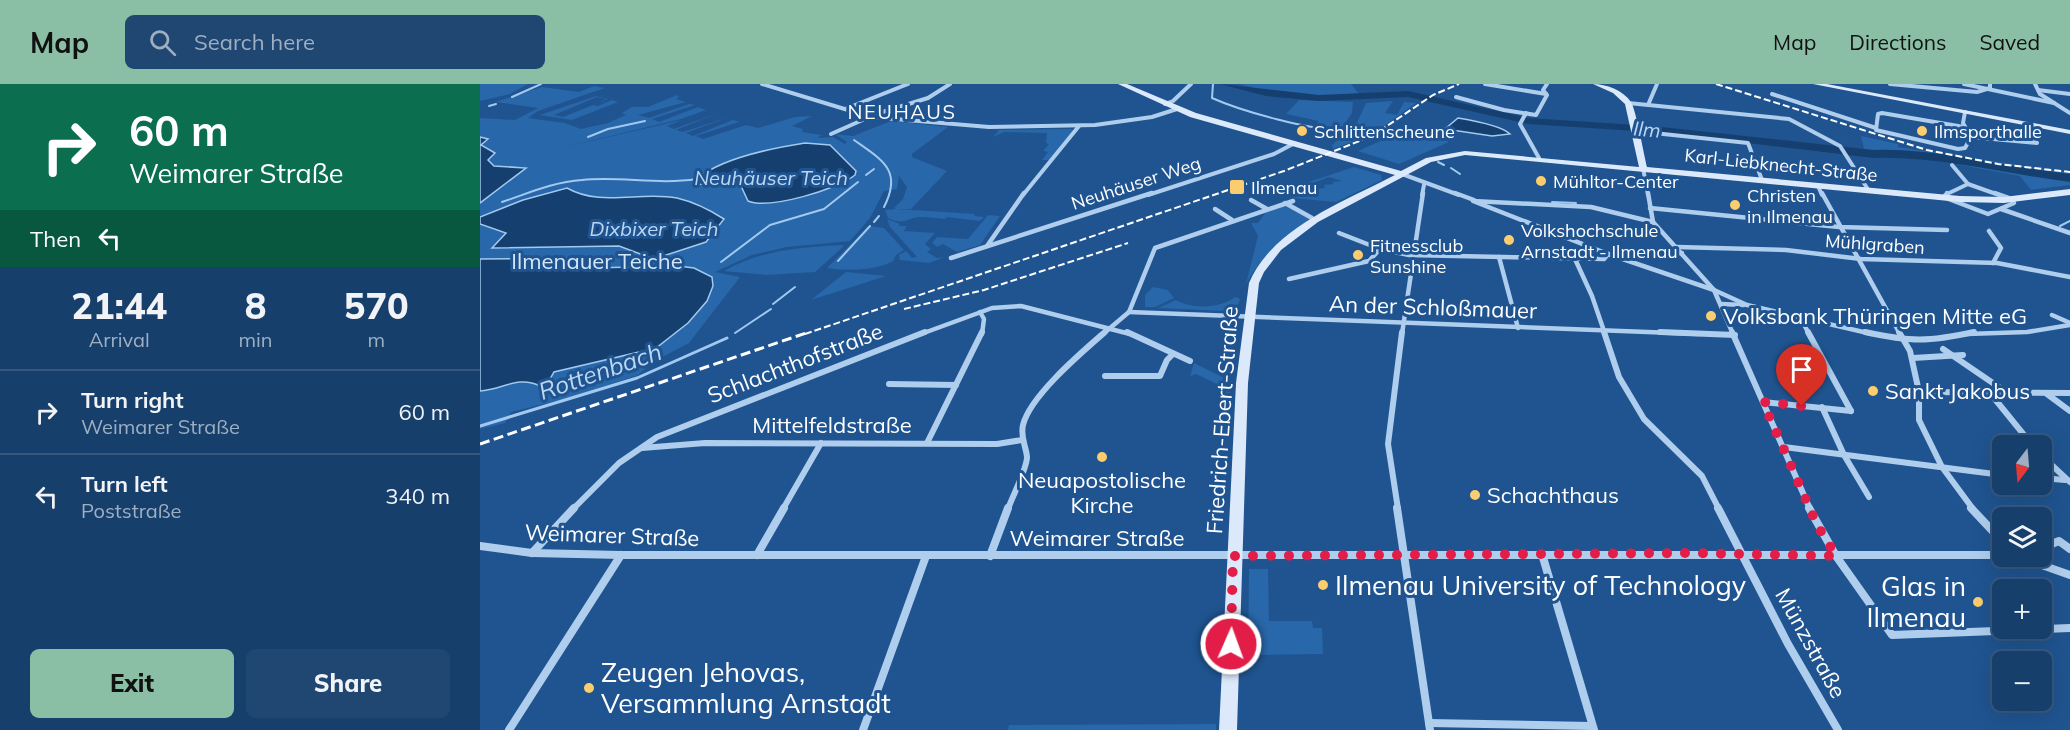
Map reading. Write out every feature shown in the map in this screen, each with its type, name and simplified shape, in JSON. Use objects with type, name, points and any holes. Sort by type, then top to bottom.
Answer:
[{"type":"main road","points":[[1121,84],[1177,109],[1293,144],[1344,156],[1400,175]]},
{"type":"main road","points":[[1596,84],[1614,92],[1628,103],[1642,168]]},
{"type":"main road","points":[[1816,84],[1851,87],[2070,132]]},
{"type":"main road","name":"Karl-Liebknecht-Straße","points":[[1400,175],[1429,160],[1446,155],[1474,153],[1946,198],[2012,200],[2070,192]]},
{"type":"main road","name":"Friedrich-Ebert-Straße","points":[[1228,730],[1233,556],[1242,382],[1248,316],[1259,271],[1278,248],[1298,233],[1382,189],[1400,175]]},
{"type":"street","points":[[762,84],[871,117],[989,127],[1079,126],[1152,117],[1177,109]]},
{"type":"street","points":[[845,110],[908,84]]},
{"type":"street","points":[[831,135],[871,117],[928,98],[950,84]]},
{"type":"street","points":[[1165,104],[1173,101],[1191,84]]},
{"type":"street","points":[[1485,84],[1545,92]]},
{"type":"street","points":[[1500,84],[1545,92]]},
{"type":"street","points":[[1456,97],[1526,115],[1536,115],[1547,84]]},
{"type":"street","points":[[1648,105],[1657,84]]},
{"type":"street","points":[[1890,84],[1959,91],[1984,90],[1990,88],[1990,84]]},
{"type":"street","points":[[1964,84],[2054,103]]},
{"type":"street","points":[[2035,84],[2037,90],[2070,113]]},
{"type":"street","points":[[1526,90],[1545,92]]},
{"type":"street","points":[[2037,90],[2070,94]]},
{"type":"street","points":[[1772,94],[1876,128],[1893,136],[1958,149],[1965,148],[1971,137]]},
{"type":"street","points":[[1628,103],[1785,118],[1810,128],[1842,147],[1868,189]]},
{"type":"street","points":[[1965,111],[1964,127],[1971,137],[2037,144],[2027,125]]},
{"type":"street","points":[[1876,128],[1878,116],[1882,113],[1964,127]]},
{"type":"street","points":[[1526,115],[1520,124],[1539,158]]},
{"type":"street","points":[[987,246],[1039,172],[1079,126]]},
{"type":"street","points":[[1634,129],[1748,143],[1762,180]]},
{"type":"street","name":"Neuhäuser Weg","points":[[951,258],[1274,154],[1293,144]]},
{"type":"street","points":[[1952,165],[1968,184],[2012,200],[2014,203],[1984,214],[1946,198],[1945,194],[1968,184]]},
{"type":"street","points":[[1642,168],[1653,222],[1714,290],[1817,525],[1892,635],[1896,637],[2070,628]]},
{"type":"street","points":[[1400,175],[1447,191]]},
{"type":"street","points":[[1400,175],[1480,200],[1500,211],[1714,290],[1747,305]]},
{"type":"street","points":[[1424,185],[1412,255],[1388,444],[1406,553],[1429,726],[1593,728],[1542,554]]},
{"type":"street","points":[[1818,186],[1913,358],[1919,393],[1919,420],[1942,467],[1968,504],[1992,530]]},
{"type":"street","points":[[1251,200],[1267,209]]},
{"type":"street","points":[[990,556],[1027,458],[1022,440],[1023,426],[1028,414],[1047,386],[1063,368],[1130,312],[1158,245],[1293,201]]},
{"type":"street","points":[[1285,203],[1312,218]]},
{"type":"street","points":[[1500,211],[1503,204]]},
{"type":"street","points":[[1487,205],[1591,207],[1653,222]]},
{"type":"street","points":[[1650,208],[1839,227],[1947,230]]},
{"type":"street","points":[[1215,209],[1233,220]]},
{"type":"street","points":[[2001,209],[2070,234]]},
{"type":"street","points":[[1989,231],[2001,248],[1993,263]]},
{"type":"street","points":[[1339,233],[1380,249],[1412,255],[1604,259],[1607,252]]},
{"type":"street","name":"Mühlgraben","points":[[1677,247],[1786,250],[1857,258],[1993,263],[2038,268],[2070,277]]},
{"type":"street","points":[[1289,279],[1369,261],[1380,249]]},
{"type":"street","points":[[1607,252],[1682,253]]},
{"type":"street","points":[[1499,257],[1518,328]]},
{"type":"street","name":"Münzstraße","points":[[1575,259],[1590,291],[1619,376],[1638,410],[1702,476],[1797,659],[1838,730]]},
{"type":"street","points":[[1721,304],[1747,305],[1904,341],[1932,340],[1975,332],[2027,332],[2068,325]]},
{"type":"street","name":"Schlachthofstraße","points":[[532,553],[600,481],[657,437],[981,312],[1021,306],[1113,328],[1190,361]]},
{"type":"street","points":[[927,443],[984,329],[981,312]]},
{"type":"street","name":"An der Schloßmauer","points":[[1130,312],[1735,336]]},
{"type":"street","points":[[2052,315],[2068,325],[2070,331]]},
{"type":"street","points":[[1763,402],[1851,411],[1800,317]]},
{"type":"street","points":[[1943,349],[2006,393]]},
{"type":"street","points":[[1105,376],[1160,376],[1167,360],[1173,354]]},
{"type":"street","points":[[1913,358],[1963,355]]},
{"type":"street","points":[[889,384],[956,385]]},
{"type":"street","points":[[1919,393],[2070,393]]},
{"type":"street","points":[[1990,393],[2024,435]]},
{"type":"street","points":[[2046,393],[2070,411]]},
{"type":"street","points":[[1822,407],[1844,455],[1869,497]]},
{"type":"street","name":"Mittelfeldstraße","points":[[642,447],[661,448],[705,443],[997,444],[1022,440]]},
{"type":"street","points":[[757,555],[821,443]]},
{"type":"street","points":[[1784,447],[1992,474]]},
{"type":"street","points":[[2052,466],[2068,481]]},
{"type":"street","points":[[2052,479],[2068,481]]},
{"type":"street","points":[[2052,544],[2059,541],[2070,549]]},
{"type":"street","name":"Weimarer Straße","points":[[480,546],[532,553],[621,555],[1233,556],[1406,553],[1741,553],[1836,556],[1992,555]]},
{"type":"street","points":[[509,730],[621,555]]},
{"type":"street","points":[[863,730],[926,556]]},
{"type":"street","points":[[2052,567],[2070,575]]},
{"type":"green space","points":[[480,84],[528,84],[510,94],[480,101]]},
{"type":"green space","points":[[1240,84],[1351,84],[1359,94],[1299,95]]},
{"type":"green space","name":"Ilmenauer Teiche","points":[[594,86],[605,88],[538,111],[528,118],[565,123],[581,129],[608,123],[626,115],[622,113],[632,107],[648,107],[677,95],[679,97],[676,99],[686,102],[638,115],[649,118],[689,104],[695,105],[652,119],[659,122],[698,107],[706,110],[681,119],[561,148],[682,120],[667,126],[674,129],[718,113],[676,130],[683,132],[729,117],[686,133],[693,136],[733,120],[739,122],[696,136],[703,139],[746,125],[758,128],[795,117],[812,116],[792,126],[803,129],[802,132],[822,135],[817,138],[833,137],[845,144],[847,142],[835,134],[853,136],[891,121],[948,127],[912,154],[912,157],[947,171],[911,209],[897,209],[975,214],[974,216],[984,217],[980,221],[947,217],[945,219],[920,217],[905,221],[888,218],[885,210],[896,209],[894,208],[903,199],[907,187],[899,176],[897,189],[884,191],[870,218],[850,241],[787,247],[752,255],[715,272],[740,277],[689,343],[653,362],[638,375],[572,397],[511,412],[505,423],[480,429],[480,118],[515,120],[538,108],[495,102],[542,87],[579,92]]},
{"type":"green space","points":[[596,96],[608,99],[598,104],[606,99],[597,97],[554,115],[563,117],[593,105],[598,106],[612,100],[618,102],[572,120],[540,115]]},
{"type":"green space","points":[[1299,100],[1353,102],[1352,113],[1341,129],[1314,128],[1319,121],[1286,114]]},
{"type":"green space","points":[[1393,101],[1385,113],[1397,115],[1404,102],[1416,103],[1373,134],[1333,149],[1332,145],[1356,125],[1366,103]]},
{"type":"green space","points":[[1642,126],[1864,149],[1861,136],[1898,144],[1898,147],[2070,173],[2070,185],[2031,190],[2020,176],[1918,157],[1839,154],[1646,131]]},
{"type":"green space","points":[[999,130],[1073,130],[1050,160],[1042,160],[1048,152],[1043,151],[1049,144],[1046,143],[1047,133],[1004,132],[993,137]]},
{"type":"green space","points":[[1405,130],[1425,137],[1432,134],[1449,142],[1399,164],[1358,151]]},
{"type":"green space","points":[[1354,167],[1381,175],[1382,180],[1336,202],[1291,198],[1304,195],[1304,192],[1310,193],[1308,190],[1312,192],[1316,191],[1313,189],[1325,188],[1324,185],[1334,184],[1332,182],[1342,181],[1329,177],[1308,185],[1305,183]]},
{"type":"green space","points":[[1284,205],[1310,219],[1310,222],[1274,249],[1246,284],[1258,236],[1251,223],[1258,223],[1266,212]]},
{"type":"green space","points":[[988,215],[1000,216],[980,245],[957,252],[943,244],[937,247],[932,243],[937,237],[968,239]]},
{"type":"green space","points":[[887,219],[900,224],[898,226],[907,226],[904,231],[935,233],[925,244],[931,249],[927,252],[937,258],[945,257],[929,263],[900,260],[899,255],[906,251],[912,258],[917,257],[890,227]]},
{"type":"green space","points":[[869,226],[884,228],[904,250],[896,255],[893,261],[878,267],[851,270],[827,268]]},
{"type":"green space","points":[[843,245],[815,272],[767,275],[724,271],[767,254]]},
{"type":"green space","points":[[846,272],[886,276],[811,300]]},
{"type":"green space","points":[[1153,287],[1168,290],[1174,298],[1155,307],[1145,307],[1145,295]]},
{"type":"green space","points":[[1235,297],[1240,299],[1238,305],[1225,311],[1158,308],[1176,300],[1189,305],[1214,306]]},
{"type":"green space","points":[[1194,363],[1230,381],[1230,397],[1224,397],[1226,391],[1219,391],[1223,387],[1196,374],[1190,376]]},
{"type":"green space","points":[[1249,569],[1268,569],[1269,621],[1312,621],[1313,628],[1322,628],[1323,654],[1248,655]]},
{"type":"green space","points":[[1216,724],[1216,730],[1008,730],[1009,725]]},
{"type":"water","points":[[1458,118],[1493,126],[1510,134],[1492,136],[1445,129]]},
{"type":"water","points":[[480,137],[488,139],[481,145],[495,153],[488,160],[494,166],[526,168],[480,203]]},
{"type":"water","name":"Neuhäuser Teich","points":[[805,143],[830,145],[856,171],[855,175],[819,192],[771,203],[748,201],[741,186],[697,184],[697,179],[707,172],[733,160],[763,151]]},
{"type":"water","name":"Dixbixer Teich","points":[[567,188],[593,197],[663,196],[677,198],[702,207],[724,219],[706,242],[654,259],[619,246],[492,248],[506,233],[480,224],[480,217],[523,200]]},
{"type":"water","points":[[574,258],[590,268],[678,266],[694,268],[712,277],[713,286],[707,301],[688,323],[656,348],[554,372],[550,379],[540,386],[517,382],[480,391],[480,259]]},
{"type":"waterway","points":[[512,97],[541,84]]},
{"type":"waterway","name":"Mühlgraben","points":[[1213,84],[1212,98],[1225,103],[1296,124],[1343,130]]},
{"type":"waterway","name":"Ilm","points":[[1225,84],[1266,93],[1319,98],[1408,94],[1452,102],[1528,121],[1652,129],[1874,154],[1907,153],[2010,171],[2070,178]]},
{"type":"waterway","points":[[489,106],[496,104]]},
{"type":"waterway","points":[[588,137],[608,129],[645,121]]},
{"type":"waterway","name":"Mühlgraben","points":[[1361,133],[1375,137]]},
{"type":"waterway","name":"Rottenbach","points":[[854,140],[887,167],[891,184],[884,207]]},
{"type":"waterway","name":"Mühlgraben","points":[[1438,162],[1444,165]]},
{"type":"waterway","name":"Mühlgraben","points":[[1451,168],[1460,174]]},
{"type":"waterway","points":[[866,175],[874,169]]},
{"type":"waterway","points":[[502,202],[541,188],[571,181],[697,179]]},
{"type":"waterway","points":[[721,262],[770,225],[824,209],[858,182]]},
{"type":"waterway","name":"Mühlgraben","points":[[1552,202],[1576,203]]},
{"type":"waterway","name":"Rottenbach","points":[[874,222],[879,216]]},
{"type":"waterway","name":"Mühlgraben","points":[[2060,226],[2070,221]]},
{"type":"waterway","name":"Rottenbach","points":[[838,261],[870,226]]},
{"type":"waterway","name":"Rottenbach","points":[[773,304],[795,287]]},
{"type":"waterway","name":"Rottenbach","points":[[735,333],[771,309]]},
{"type":"waterway","name":"Rottenbach","points":[[480,426],[637,378],[727,338]]},
{"type":"railway","points":[[805,334],[1284,171],[1372,136],[1433,95],[1459,84]]},
{"type":"railway","points":[[1716,84],[1927,150],[1998,164],[2070,172]]},
{"type":"railway","points":[[904,309],[984,290],[1128,243]]},
{"type":"railway","points":[[480,444],[809,332]]},
{"type":"place","name":"Schlittenscheune","points":[[1302,131]]},
{"type":"place","name":"Ilmsporthalle","points":[[1922,131]]},
{"type":"place","name":"Mühltor-Center","points":[[1541,181]]},
{"type":"place","name":"Ilmenau","points":[[1237,187]]},
{"type":"place","name":"Christen in Ilmenau","points":[[1735,205]]},
{"type":"place","name":"Volkshochschule Arnstadt - Ilmenau","points":[[1509,240]]},
{"type":"place","name":"Fitnessclub Sunshine","points":[[1358,255]]},
{"type":"place","name":"Volksbank Thüringen Mitte eG","points":[[1711,316]]},
{"type":"place","name":"Sankt Jakobus","points":[[1873,391]]},
{"type":"place","name":"Neuapostolische Kirche","points":[[1102,457]]},
{"type":"place","name":"Schachthaus","points":[[1475,495]]},
{"type":"place","name":"Ilmenau University of Technology","points":[[1323,585]]},
{"type":"place","name":"Glas in Ilmenau","points":[[1978,602]]},
{"type":"place","name":"Zeugen Jehovas, Versammlung Arnstadt","points":[[589,688]]},
{"type":"district","name":"NEUHAUS","points":[[902,111]]},
{"type":"route","points":[[1231,644],[1233,556],[1406,553],[1741,553],[1836,556],[1817,525],[1763,402],[1802,406]]}]
